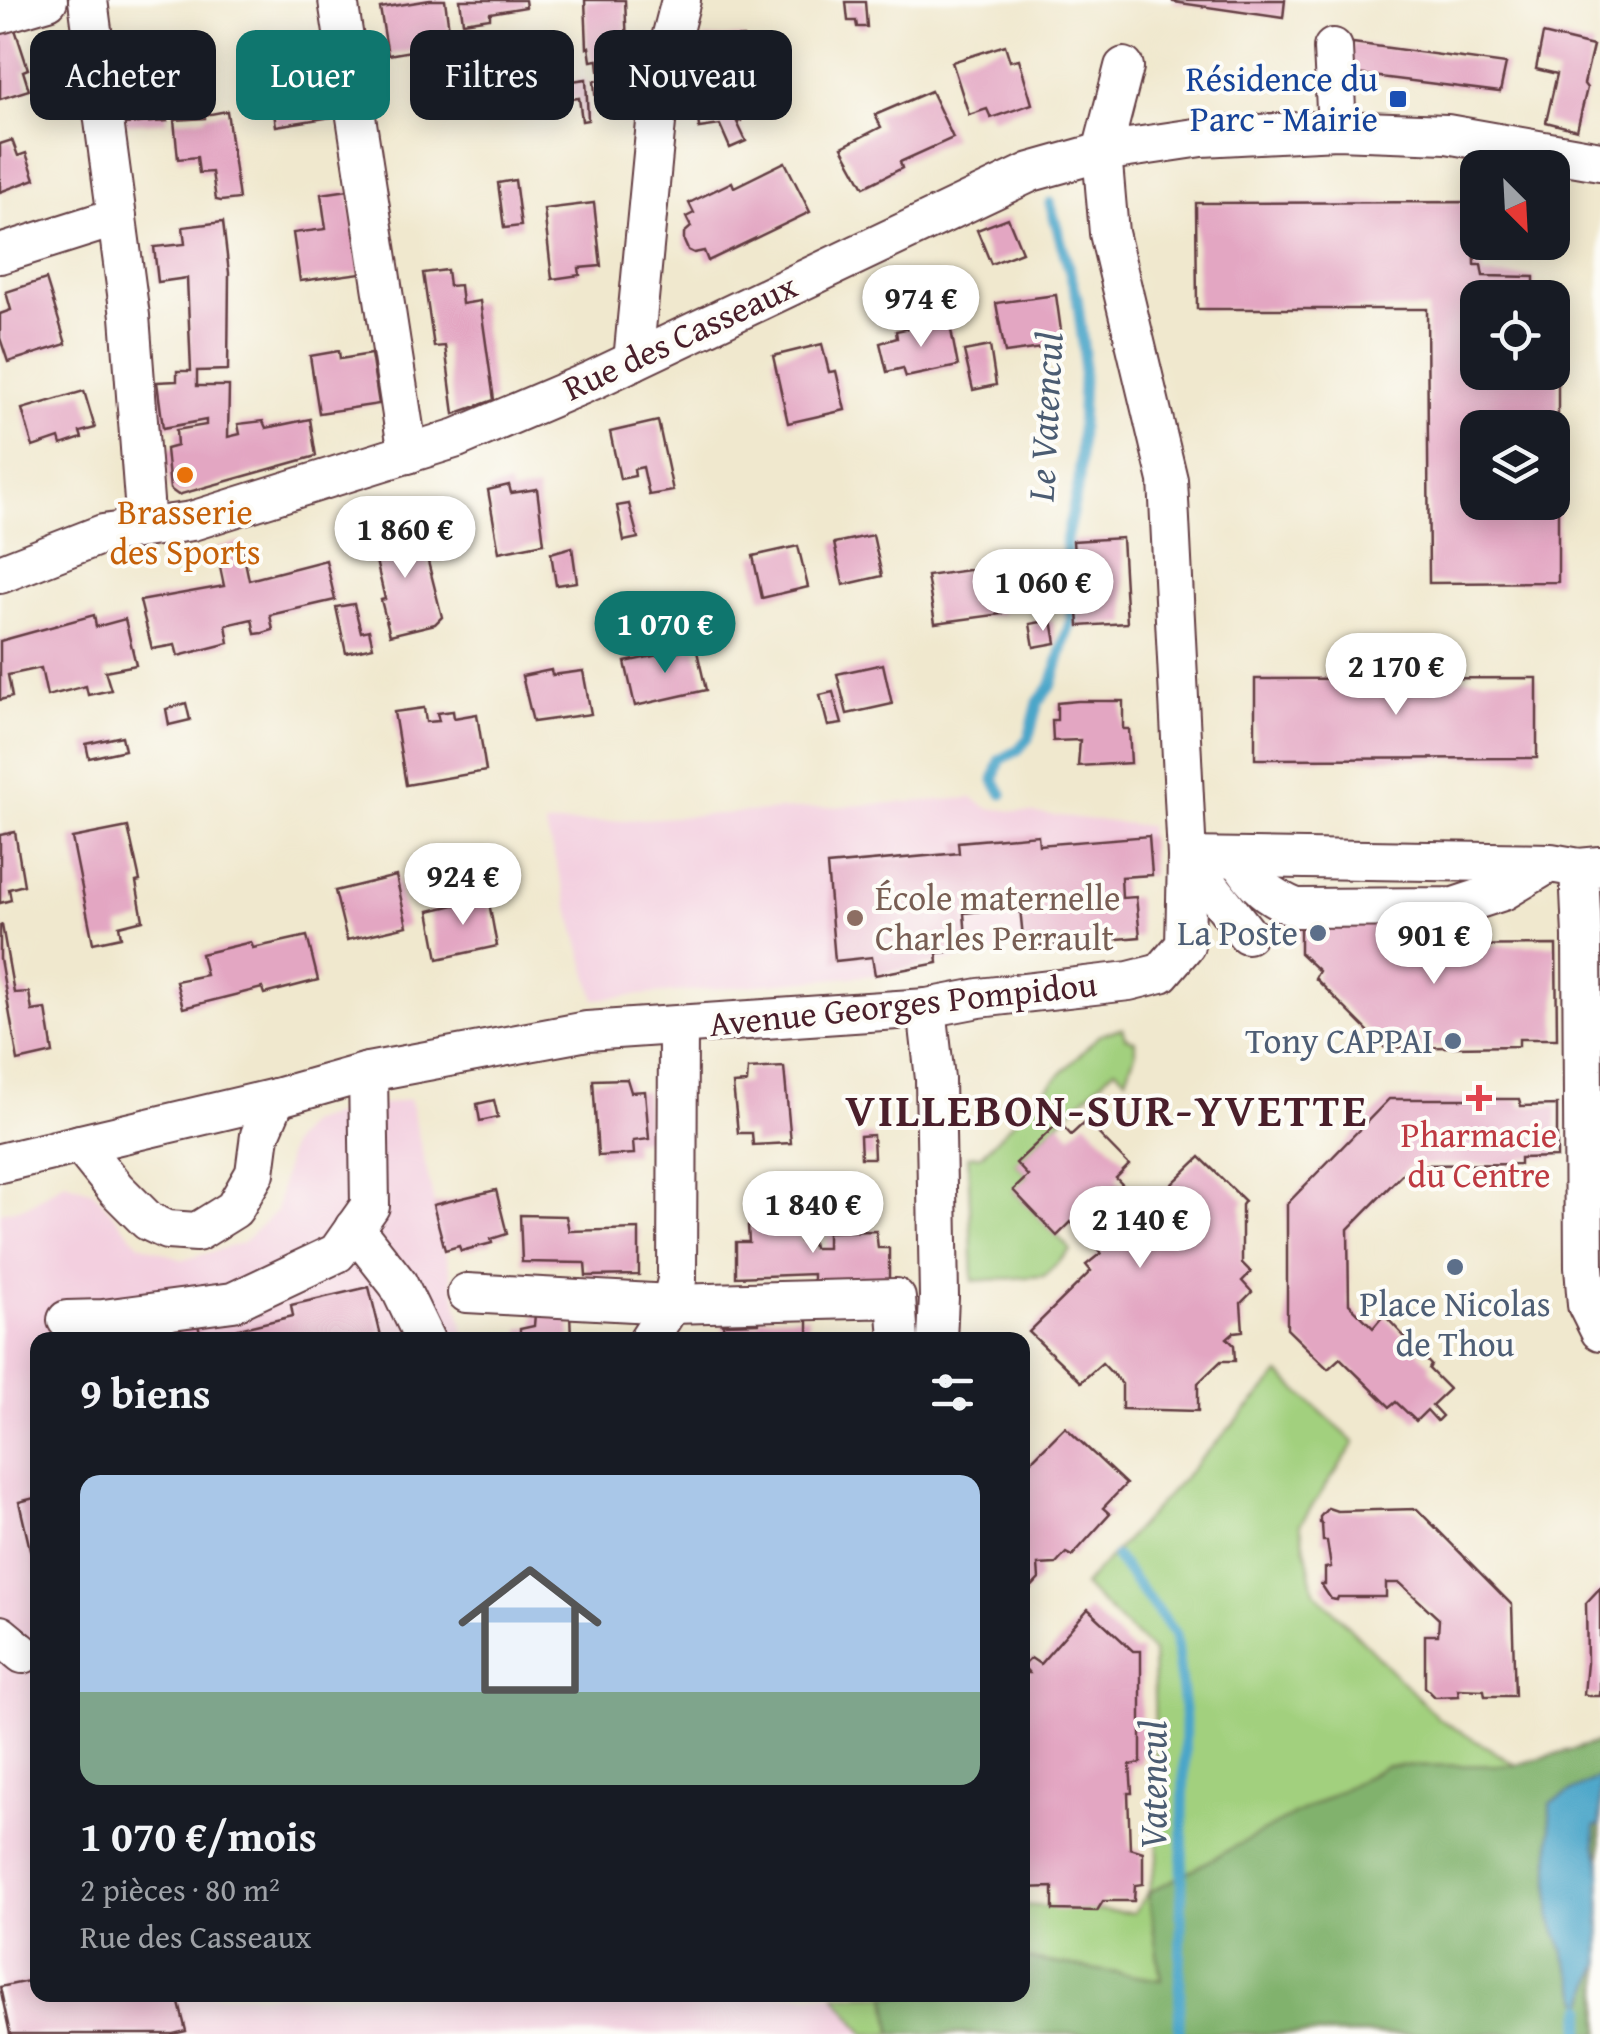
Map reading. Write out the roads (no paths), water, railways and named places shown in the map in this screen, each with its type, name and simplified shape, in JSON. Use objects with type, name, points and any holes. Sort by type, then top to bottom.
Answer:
[{"type":"street","points":[[0,14],[48,0]]},
{"type":"street","points":[[88,0],[130,316],[146,527]]},
{"type":"street","points":[[338,0],[408,454]]},
{"type":"street","points":[[633,361],[660,81],[681,0]]},
{"type":"street","points":[[1332,48],[1337,130]]},
{"type":"street","name":"Avenue Georges Pompidou","points":[[0,1162],[276,1098],[368,1072],[588,1031],[927,1008],[978,998],[1129,981],[1161,973],[1185,945],[1187,857],[1168,480],[1109,233],[1102,152],[1124,68]]},
{"type":"street","name":"Rue des Casseaux","points":[[0,574],[103,534],[192,521],[457,438],[633,361],[1032,172],[1102,152],[1202,137],[1337,130],[1446,134],[1600,162]]},
{"type":"street","points":[[0,254],[117,217]]},
{"type":"street","points":[[1187,857],[1577,866],[1591,1059],[1584,1267],[1587,1305],[1600,1331]]},
{"type":"street","points":[[1187,857],[1247,934]]},
{"type":"street","points":[[927,1008],[935,1080],[937,1332]]},
{"type":"street","points":[[653,1332],[671,1304],[677,1280],[678,1026]]},
{"type":"street","points":[[67,1320],[233,1302],[338,1253],[370,1206],[368,1072]]},
{"type":"street","points":[[80,1144],[148,1221],[167,1230],[198,1232],[234,1208],[255,1173],[260,1134],[276,1098]]},
{"type":"street","points":[[354,1228],[398,1284],[421,1332]]},
{"type":"street","points":[[467,1292],[671,1304],[896,1298],[898,1332]]},
{"type":"water","points":[[1600,1777],[1600,1826],[1595,1826],[1595,1845],[1600,1861],[1600,1963],[1584,2008],[1550,1915],[1550,1803]]},
{"type":"waterway","name":"Le Vatencul","points":[[1002,794],[994,780],[1000,760],[1017,751],[1029,737],[1038,702],[1052,684],[1071,619],[1066,540],[1079,481],[1084,352],[1077,297],[1050,203]]},
{"type":"waterway","name":"Vatencul","points":[[1116,1557],[1175,1634],[1185,1718],[1179,2034]]},
{"type":"waterway","points":[[1580,2034],[1584,2008]]},
{"type":"place","name":"Résidence du Parc - Mairie","points":[[1398,99]]},
{"type":"place","name":"Brasserie des Sports","points":[[185,475]]},
{"type":"place","name":"École maternelle Charles Perrault","points":[[855,918]]},
{"type":"place","name":"La Poste","points":[[1318,933]]},
{"type":"place","name":"Tony CAPPAI","points":[[1453,1041]]},
{"type":"place","name":"Pharmacie du Centre","points":[[1479,1098]]},
{"type":"place","name":"Place Nicolas de Thou","points":[[1455,1267]]},
{"type":"district","name":"VILLEBON-SUR-YVETTE","points":[[1107,1110]]}]
